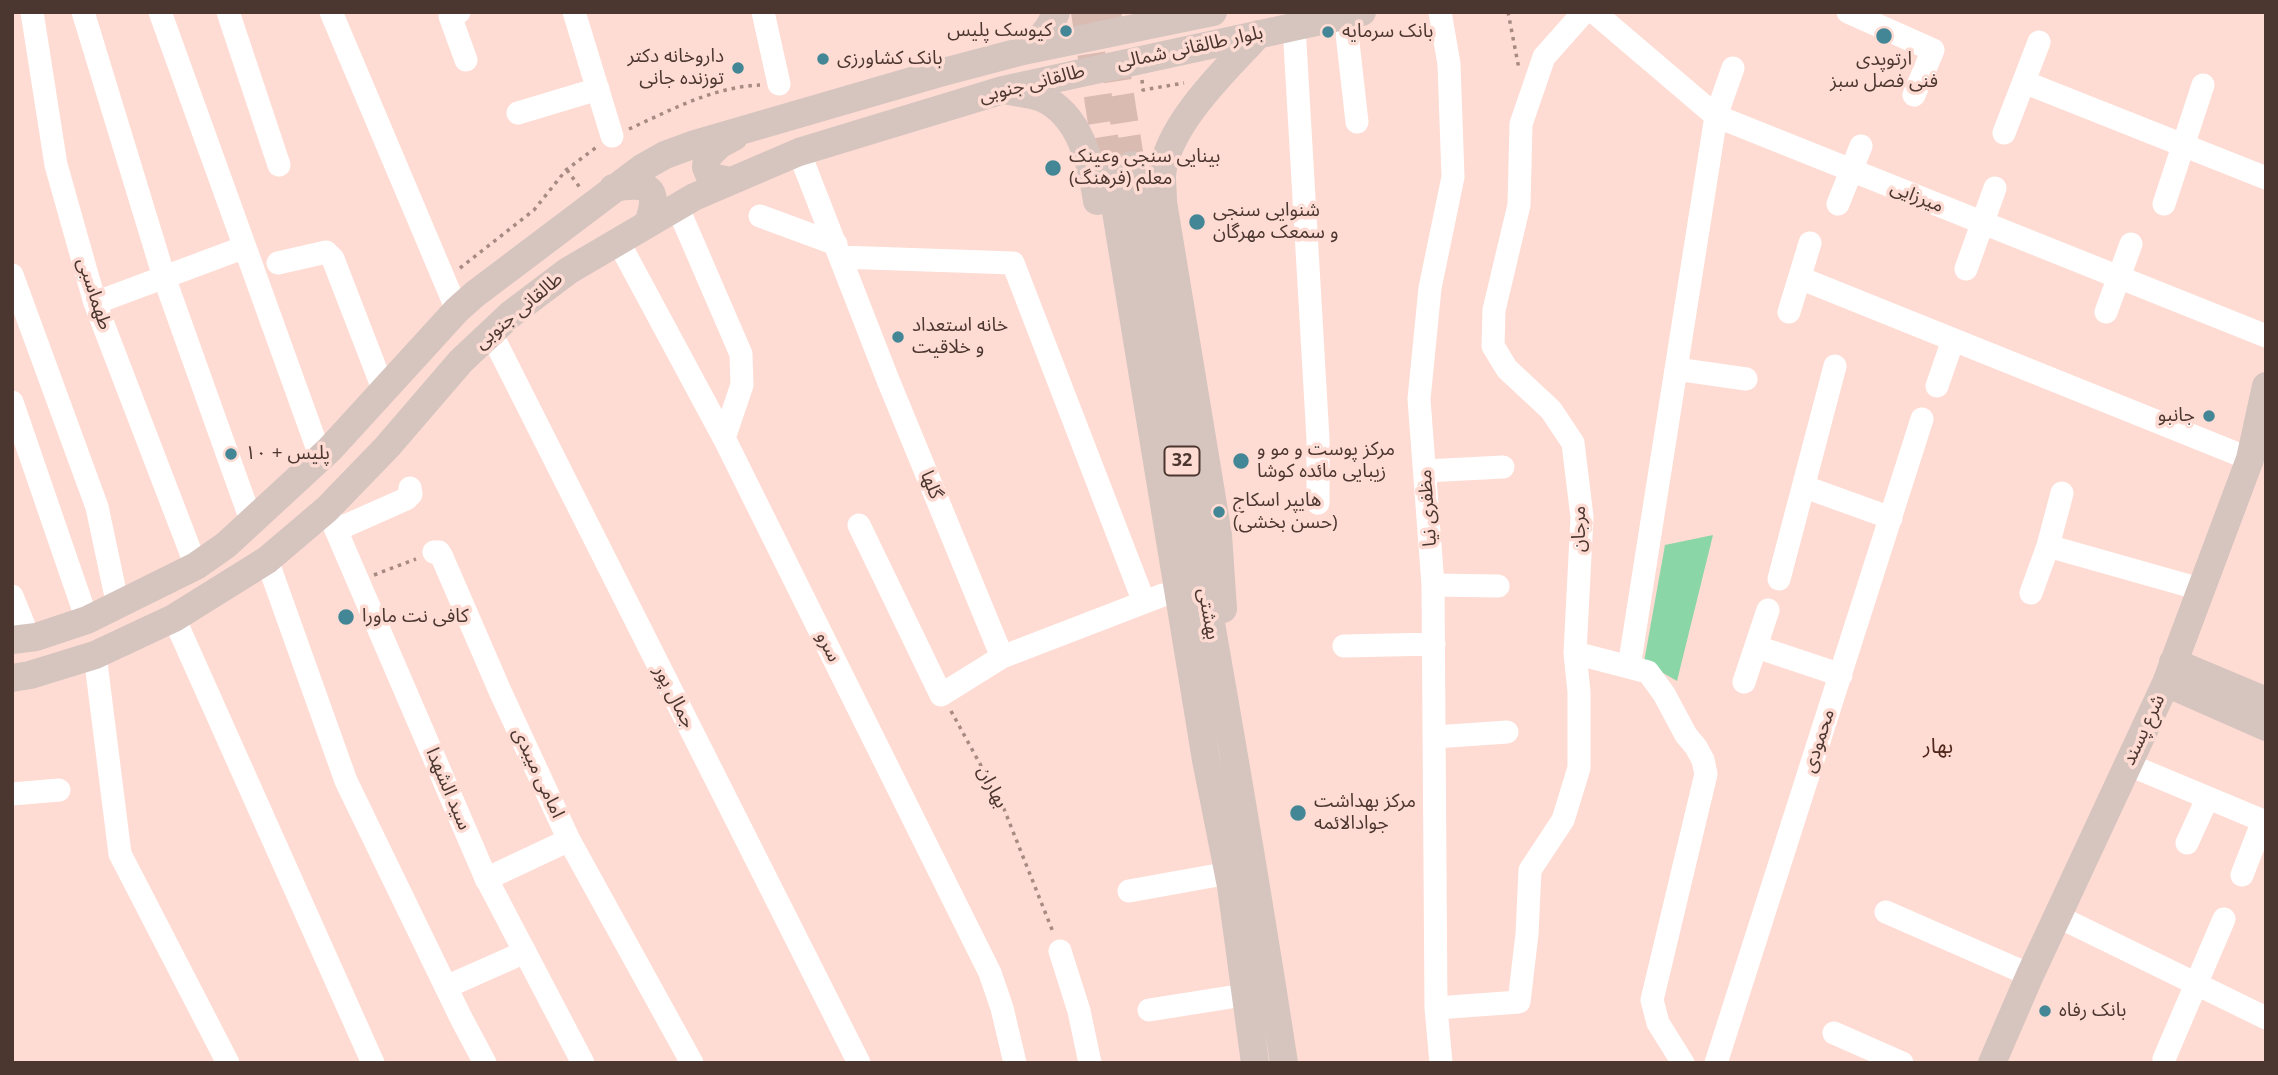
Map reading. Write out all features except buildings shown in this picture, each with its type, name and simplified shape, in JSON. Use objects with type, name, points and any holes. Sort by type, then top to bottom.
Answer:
[{"type":"main road","points":[[1023,51],[1041,38],[1052,25],[1056,12]]},
{"type":"main road","name":"بلوار طالقانی شمالی","points":[[1095,36],[1213,12]]},
{"type":"main road","name":"بلوار طالقانی شمالی","points":[[1101,67],[1353,14]]},
{"type":"main road","points":[[1219,759],[1218,535],[1163,202],[1163,173],[1171,145],[1183,123],[1259,34]]},
{"type":"main road","name":"طالقانی جنوبی","points":[[21,639],[88,620],[195,566],[226,545],[321,458],[457,310],[613,188],[665,155],[936,74],[1023,51],[1095,36]]},
{"type":"main road","name":"طالقانی جنوبی","points":[[12,678],[95,655],[174,618],[332,520],[387,447],[490,331],[568,271],[677,206],[799,152],[1003,90],[1101,67]]},
{"type":"main road","points":[[1003,90],[1041,97],[1058,109],[1071,123],[1080,139],[1090,167],[1153,598],[1219,759]]},
{"type":"main road","points":[[731,181],[710,177],[706,167],[707,157],[719,145],[765,123]]},
{"type":"main road","name":"بهشتى","points":[[1120,167],[1219,759],[1229,873],[1255,1063]]},
{"type":"main road","points":[[613,188],[634,184],[652,193],[655,204],[648,223]]},
{"type":"main road","name":"شرع پسند","points":[[1992,1063],[2169,673],[2250,459],[2266,386]]},
{"type":"main road","points":[[2169,673],[2266,701]]},
{"type":"main road","points":[[2169,673],[2266,727]]},
{"type":"main road","name":"بهشتى","points":[[1219,759],[1256,883],[1284,1063]]},
{"type":"street","points":[[83,12],[164,277],[251,523]]},
{"type":"street","points":[[160,12],[321,458]]},
{"type":"street","points":[[228,12],[279,165]]},
{"type":"street","points":[[331,12],[457,310]]},
{"type":"street","points":[[459,12],[450,16],[466,60]]},
{"type":"street","points":[[575,12],[612,136]]},
{"type":"street","points":[[763,12],[779,84]]},
{"type":"street","name":"مظفری نیا","points":[[1440,12],[1449,64],[1453,177],[1430,288],[1419,399],[1433,585],[1436,1008],[1441,1063]]},
{"type":"street","name":"مرجان","points":[[1436,1008],[1519,1002],[1527,934],[1530,870],[1563,820],[1579,768],[1579,692],[1575,653],[1582,517],[1573,443],[1550,410],[1507,369],[1493,346],[1494,310],[1519,205],[1521,124],[1544,57],[1584,12]]},
{"type":"street","name":"میرزایی","points":[[1594,12],[1716,116],[2266,336]]},
{"type":"street","points":[[1848,12],[1933,50],[1914,95]]},
{"type":"street","name":"طهماسبی","points":[[39,14],[56,165],[95,303],[195,566]]},
{"type":"street","points":[[1353,14],[1357,122]]},
{"type":"street","points":[[1294,26],[1318,439],[1318,503]]},
{"type":"street","points":[[2004,133],[2039,42]]},
{"type":"street","points":[[1629,667],[1716,116],[1733,68]]},
{"type":"street","points":[[2024,82],[2266,178]]},
{"type":"street","points":[[2164,204],[2203,85]]},
{"type":"street","points":[[518,113],[598,89]]},
{"type":"street","points":[[1839,204],[1861,146]]},
{"type":"street","name":"گلها","points":[[799,152],[888,380],[1002,656]]},
{"type":"street","points":[[1966,268],[1995,188]]},
{"type":"street","points":[[677,206],[741,354],[742,385],[724,438]]},
{"type":"street","points":[[760,216],[838,250],[1013,263],[1153,598],[1002,656],[941,695],[859,525]]},
{"type":"street","name":"سرو","points":[[618,241],[724,438],[990,973],[1002,1008],[1015,1063]]},
{"type":"street","points":[[1789,312],[1810,243]]},
{"type":"street","points":[[2106,312],[2131,244]]},
{"type":"street","points":[[95,303],[245,247]]},
{"type":"street","points":[[278,263],[326,252],[333,258],[384,391]]},
{"type":"street","points":[[12,275],[97,507],[118,606]]},
{"type":"street","points":[[1800,278],[2250,459]]},
{"type":"street","name":"جمال پور","points":[[490,331],[859,1063]]},
{"type":"street","points":[[1937,386],[1953,340]]},
{"type":"street","points":[[1779,579],[1835,366]]},
{"type":"street","points":[[1676,369],[1745,379]]},
{"type":"street","points":[[12,401],[88,620]]},
{"type":"street","name":"محمودی","points":[[1716,1063],[1922,419]]},
{"type":"street","points":[[1425,471],[1503,467]]},
{"type":"street","points":[[1805,486],[1891,518]]},
{"type":"street","points":[[332,520],[407,499],[410,491]]},
{"type":"street","points":[[2031,593],[2048,546],[2062,493]]},
{"type":"street","name":"سید الشهدا","points":[[332,520],[486,879],[583,1063]]},
{"type":"street","points":[[2048,546],[2200,589]]},
{"type":"street","name":"امامی میبدی","points":[[434,552],[439,552],[442,557],[569,840],[692,1063]]},
{"type":"street","points":[[267,560],[345,781],[485,1063]]},
{"type":"street","points":[[1433,585],[1498,586]]},
{"type":"street","points":[[12,596],[21,639]]},
{"type":"street","points":[[1744,682],[1768,610]]},
{"type":"street","points":[[174,618],[373,1063]]},
{"type":"street","points":[[1344,646],[1434,644]]},
{"type":"street","points":[[1757,647],[1840,676]]},
{"type":"street","points":[[1575,653],[1648,672],[1703,760],[1706,774],[1652,1000],[1658,1023],[1683,1063]]},
{"type":"street","points":[[95,655],[120,854],[228,1063]]},
{"type":"street","points":[[1434,737],[1507,732]]},
{"type":"street","points":[[2127,764],[2264,821],[2242,875]]},
{"type":"street","points":[[12,794],[59,790]]},
{"type":"street","points":[[2187,843],[2207,799]]},
{"type":"street","points":[[486,879],[569,840]]},
{"type":"street","points":[[1129,891],[1229,873]]},
{"type":"street","points":[[1886,912],[2030,975]]},
{"type":"street","points":[[2057,916],[2266,1017]]},
{"type":"street","points":[[2164,1059],[2224,919]]},
{"type":"street","points":[[1060,951],[1079,1012],[1090,1063]]},
{"type":"street","points":[[446,987],[525,952]]},
{"type":"street","points":[[1149,1010],[1244,995]]},
{"type":"street","points":[[1834,1033],[1902,1063]]},
{"type":"path","points":[[1508,12],[1527,107]]},
{"type":"path","points":[[444,280],[534,210],[566,170],[612,136],[726,89],[779,84]]},
{"type":"path","points":[[359,580],[434,552]]},
{"type":"path","name":"بهاران","points":[[941,695],[1002,804],[1060,951]]},
{"type":"green space","points":[[1713,535],[1677,681],[1644,662],[1665,545]]},
{"type":"tunnel","points":[[1085,12],[1109,169]]},
{"type":"tunnel","points":[[1107,12],[1131,165]]},
{"type":"place","name":"کیوسک پلیس","points":[[1066,31]]},
{"type":"place","name":"بانک سرمایه","points":[[1328,32]]},
{"type":"place","name":"ارتوپدی فنی فصل سبز","points":[[1884,36]]},
{"type":"place","name":"بانک کشاورزی","points":[[823,59]]},
{"type":"place","name":"داروخانه دکتر توزنده جانی","points":[[738,68]]},
{"type":"place","name":"بینایی سنجی وعینک معلم (فرهنگ)","points":[[1053,168]]},
{"type":"place","name":"شنوایی سنجی و سمعک مهرگان","points":[[1197,222]]},
{"type":"place","name":"خانه استعداد و خلاقیت","points":[[898,337]]},
{"type":"place","name":"جانبو","points":[[2209,416]]},
{"type":"place","name":"پلیس + ۱۰","points":[[231,454]]},
{"type":"place","name":"مرکز پوست و مو و زیبایی مائده کوشا","points":[[1241,461]]},
{"type":"place","name":"هایپر اسکاج (حسن بخشی)","points":[[1219,512]]},
{"type":"place","name":"کافی نت ماورا","points":[[346,617]]},
{"type":"place","name":"مرکز بهداشت جوادالائمه","points":[[1298,813]]},
{"type":"place","name":"بانک رفاه","points":[[2045,1011]]},
{"type":"district","name":"بهار","points":[[1938,747]]}]
